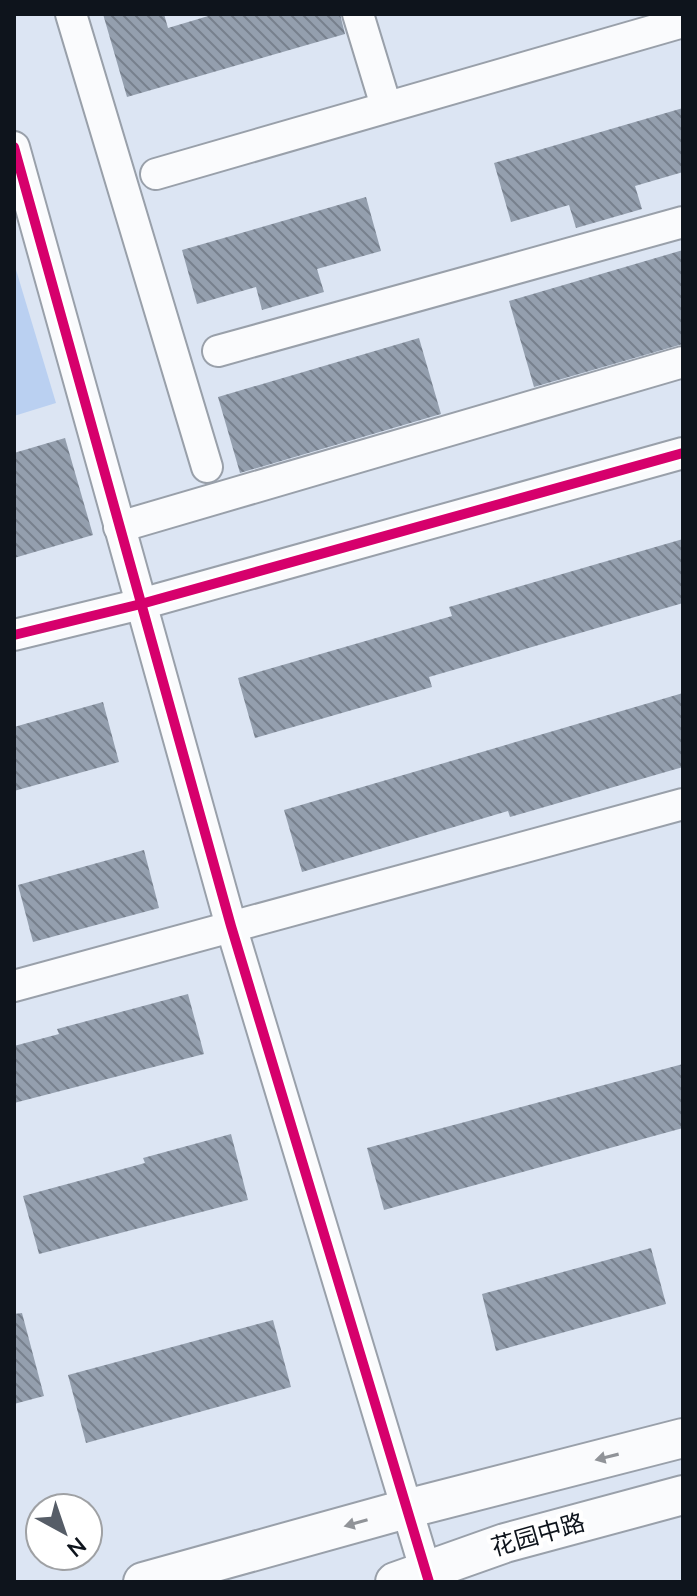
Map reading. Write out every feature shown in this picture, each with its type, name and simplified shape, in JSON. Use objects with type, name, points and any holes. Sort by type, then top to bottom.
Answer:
[{"type":"main road","points":[[143,1582],[406,1509],[683,1438]]},
{"type":"main road","name":"花园中路","points":[[416,1579],[505,1543],[683,1495]]},
{"type":"street","points":[[71,14],[207,467]]},
{"type":"street","points":[[358,14],[386,106]]},
{"type":"street","points":[[156,174],[683,22]]},
{"type":"street","points":[[14,147],[231,926],[406,1509],[416,1579]]},
{"type":"street","points":[[218,351],[683,222]]},
{"type":"street","points":[[119,527],[683,362]]},
{"type":"street","points":[[14,635],[141,604],[683,453]]},
{"type":"street","points":[[14,986],[683,804]]},
{"type":"shaded area","points":[[14,263],[56,403],[14,416]]},
{"type":"building","points":[[103,14],[164,14],[168,28],[215,14],[340,14],[345,34],[127,97]]},
{"type":"building","points":[[683,108],[683,172],[635,186],[642,209],[576,228],[569,205],[511,222],[494,163]]},
{"type":"building","points":[[366,197],[381,251],[317,269],[324,292],[262,310],[256,287],[197,304],[182,250]]},
{"type":"building","points":[[683,250],[683,344],[534,387],[509,301]]},
{"type":"building","points":[[419,338],[441,414],[240,473],[218,397]]},
{"type":"building","points":[[65,438],[93,535],[14,558],[14,453]]},
{"type":"building","points":[[683,539],[683,603],[429,677],[432,687],[255,738],[238,678],[452,616],[449,607]]},
{"type":"building","points":[[683,693],[683,767],[510,817],[508,811],[302,872],[284,810]]},
{"type":"building","points":[[103,702],[119,762],[14,791],[14,727]]},
{"type":"building","points":[[144,850],[159,908],[33,942],[18,885]]},
{"type":"building","points":[[188,994],[204,1054],[14,1103],[14,1046],[59,1034],[57,1029]]},
{"type":"building","points":[[683,1064],[683,1128],[384,1210],[367,1148]]},
{"type":"building","points":[[231,1134],[248,1200],[39,1254],[23,1196],[145,1163],[143,1158]]},
{"type":"building","points":[[651,1248],[666,1304],[496,1351],[482,1294]]},
{"type":"building","points":[[22,1313],[44,1396],[14,1404],[14,1314]]},
{"type":"building","points":[[273,1320],[291,1387],[86,1443],[68,1375]]},
{"type":"cycle path","points":[[14,147],[231,926],[429,1582]]},
{"type":"cycle path","points":[[14,635],[141,604],[683,453]]}]
